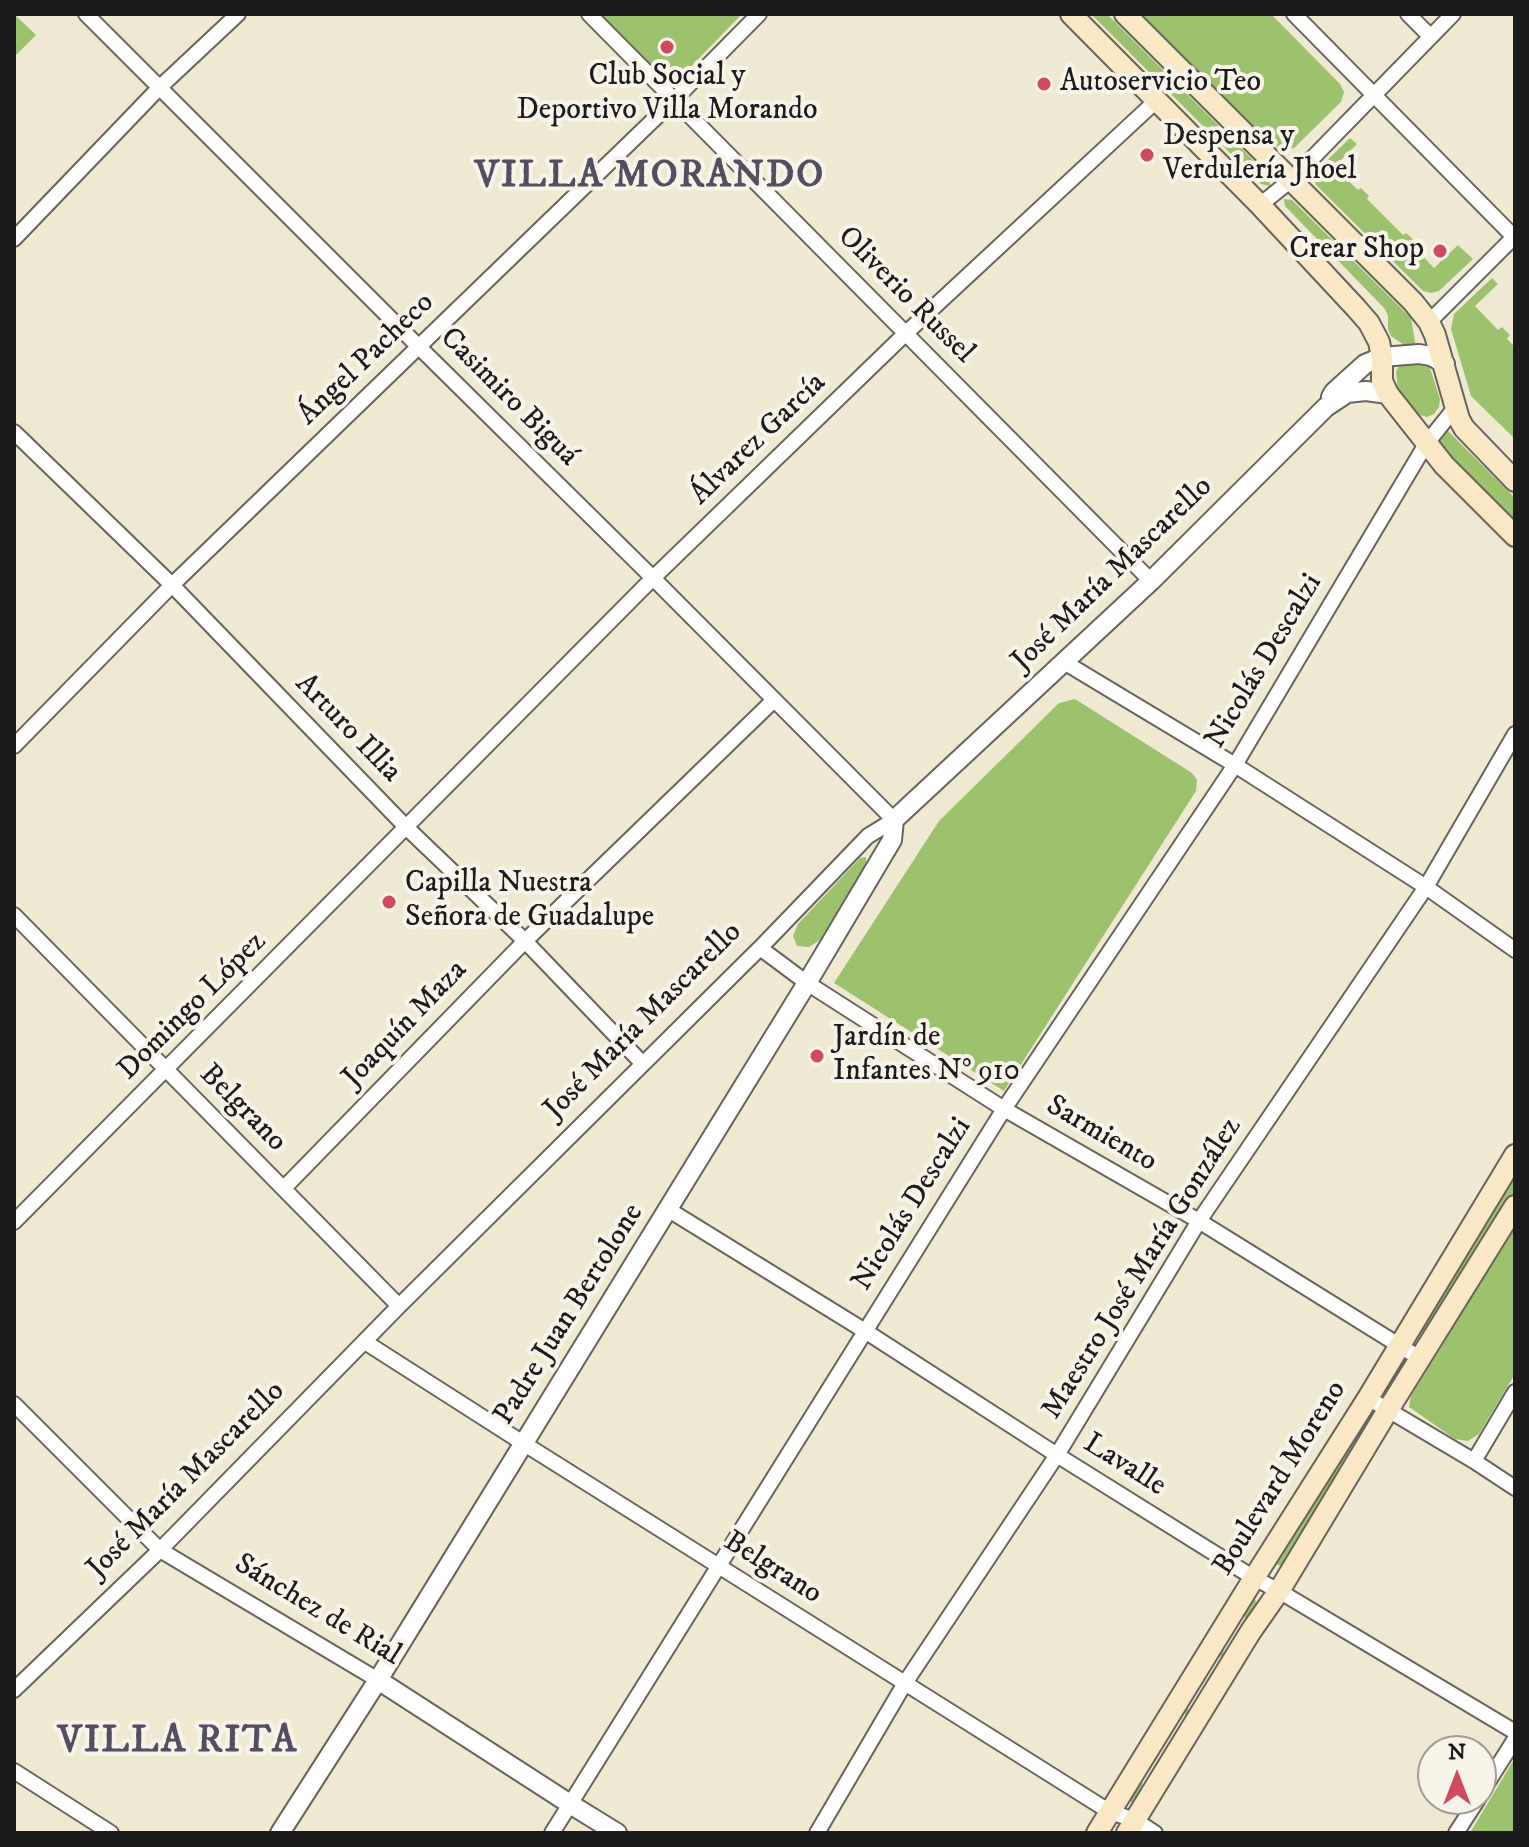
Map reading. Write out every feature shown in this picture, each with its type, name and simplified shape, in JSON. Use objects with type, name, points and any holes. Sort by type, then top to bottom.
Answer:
[{"type":"main road","points":[[1071,14],[1260,205],[1369,323],[1379,342],[1382,381],[1388,394],[1444,465],[1515,536]]},
{"type":"main road","points":[[1125,14],[1413,302],[1429,322],[1464,428],[1515,481]]},
{"type":"main road","name":"Boulevard Moreno","points":[[1097,1833],[1515,1155]]},
{"type":"main road","name":"Boulevard Moreno","points":[[1131,1827],[1515,1206]]},
{"type":"street","name":"Casimiro Biguá","points":[[86,14],[894,820]]},
{"type":"street","points":[[14,239],[159,88],[238,14]]},
{"type":"street","name":"Oliverio Russel","points":[[589,14],[1151,581]]},
{"type":"street","name":"Ángel Pacheco","points":[[14,746],[172,585],[759,14]]},
{"type":"street","points":[[1294,14],[1515,237],[1429,322]]},
{"type":"street","points":[[1408,14],[1430,36]]},
{"type":"street","points":[[1260,205],[1291,180],[1453,14]]},
{"type":"street","name":"Álvarez García","points":[[407,828],[653,578],[905,334],[1157,100]]},
{"type":"street","points":[[1382,357],[1419,354],[1431,356],[1445,364]]},
{"type":"street","name":"José María Mascarello","points":[[14,1690],[160,1550],[868,836],[894,820],[1151,581],[1326,407],[1334,392],[1365,364],[1382,357]]},
{"type":"street","points":[[1326,407],[1347,393],[1366,391],[1388,394]]},
{"type":"street","name":"Nicolás Descalzi","points":[[552,1833],[1004,1109],[1235,765],[1426,444],[1455,408]]},
{"type":"street","name":"Arturo Illia","points":[[14,432],[172,585],[407,828],[525,941],[642,1063]]},
{"type":"street","points":[[1064,662],[1235,765],[1426,887],[1515,950]]},
{"type":"street","name":"Joaquín Maza","points":[[284,1188],[525,941],[774,700]]},
{"type":"street","name":"Maestro José María González","points":[[817,1833],[905,1683],[1057,1455],[1199,1221],[1426,887],[1515,734]]},
{"type":"street","name":"Padre Juan Bertolone","points":[[280,1833],[378,1680],[807,983],[892,840],[894,820]]},
{"type":"street","name":"Domingo López","points":[[14,1222],[407,828]]},
{"type":"street","name":"Belgrano","points":[[14,915],[399,1306]]},
{"type":"street","name":"Sarmiento","points":[[760,948],[807,983],[1004,1109],[1199,1221],[1421,1359]]},
{"type":"street","name":"Lavalle","points":[[669,1210],[1254,1578],[1515,1732]]},
{"type":"street","name":"Belgrano","points":[[365,1342],[1131,1827],[1155,1833]]},
{"type":"street","points":[[1474,1461],[1515,1392]]},
{"type":"street","points":[[1368,1398],[1515,1488]]},
{"type":"street","name":"Sánchez de Rial","points":[[14,1404],[160,1550],[378,1680],[617,1833]]},
{"type":"street","points":[[1497,1768],[1515,1739]]},
{"type":"street","points":[[14,1771],[111,1833]]},
{"type":"street","points":[[1456,1833],[1468,1815]]},
{"type":"green space","points":[[14,14],[36,35],[14,57]]},
{"type":"green space","name":"Club Social y Deportivo Villa Morando","points":[[592,14],[742,14],[679,79],[666,84]]},
{"type":"green space","points":[[1091,14],[1107,14],[1269,176],[1270,186],[1261,184]]},
{"type":"green space","points":[[1140,14],[1271,14],[1340,84],[1344,92],[1341,102],[1294,148],[1284,149],[1273,145]]},
{"type":"green space","points":[[1350,138],[1357,144],[1334,167],[1358,190],[1361,188],[1369,196],[1367,199],[1403,235],[1406,233],[1415,241],[1412,245],[1434,268],[1458,245],[1473,259],[1439,291],[1423,291],[1316,185],[1314,178],[1317,170]]},
{"type":"green space","points":[[1284,199],[1292,200],[1411,318],[1416,348],[1407,347],[1391,336],[1385,309],[1285,206]]},
{"type":"green space","points":[[1492,278],[1498,284],[1475,306],[1498,330],[1502,327],[1510,335],[1507,339],[1515,347],[1515,439],[1471,396],[1451,329],[1454,314]]},
{"type":"green space","points":[[1406,362],[1429,365],[1440,399],[1434,414],[1427,417],[1413,413],[1398,389],[1396,372],[1399,365]]},
{"type":"green space","points":[[1445,428],[1515,498],[1515,523],[1435,444]]},
{"type":"green space","points":[[1075,699],[1192,773],[1197,780],[1196,791],[1004,1091],[834,983],[939,821],[1059,703]]},
{"type":"green space","points":[[866,857],[866,863],[820,940],[809,947],[797,946],[793,936],[798,924],[860,858]]},
{"type":"green space","points":[[1515,1172],[1515,1191],[1426,1335],[1418,1330]]},
{"type":"green space","points":[[1515,1227],[1515,1374],[1479,1434],[1468,1441],[1455,1439],[1409,1407],[1411,1396]]},
{"type":"green space","points":[[1364,1420],[1373,1426],[1283,1568],[1275,1563]]},
{"type":"green space","points":[[1256,1600],[1257,1606],[1246,1624],[1244,1614],[1223,1647],[1224,1660],[1187,1720],[1184,1712],[1142,1780],[1143,1791],[1136,1803],[1130,1802],[1128,1798],[1186,1704],[1189,1711],[1221,1660],[1220,1648],[1249,1601]]},
{"type":"green space","points":[[1515,1759],[1515,1833],[1470,1833],[1481,1815],[1497,1815],[1497,1788]]},
{"type":"place","name":"Club Social y Deportivo Villa Morando","points":[[667,47]]},
{"type":"place","name":"Autoservicio Teo","points":[[1044,84]]},
{"type":"place","name":"Despensa y Verdulería Jhoel","points":[[1147,155]]},
{"type":"place","name":"Crear Shop","points":[[1440,251]]},
{"type":"place","name":"Capilla Nuestra Señora de Guadalupe","points":[[389,902]]},
{"type":"place","name":"Jardín de Infantes N° 910","points":[[817,1056]]},
{"type":"district","name":"VILLA MORANDO","points":[[650,178]]},
{"type":"district","name":"VILLA RITA","points":[[178,1743]]}]
